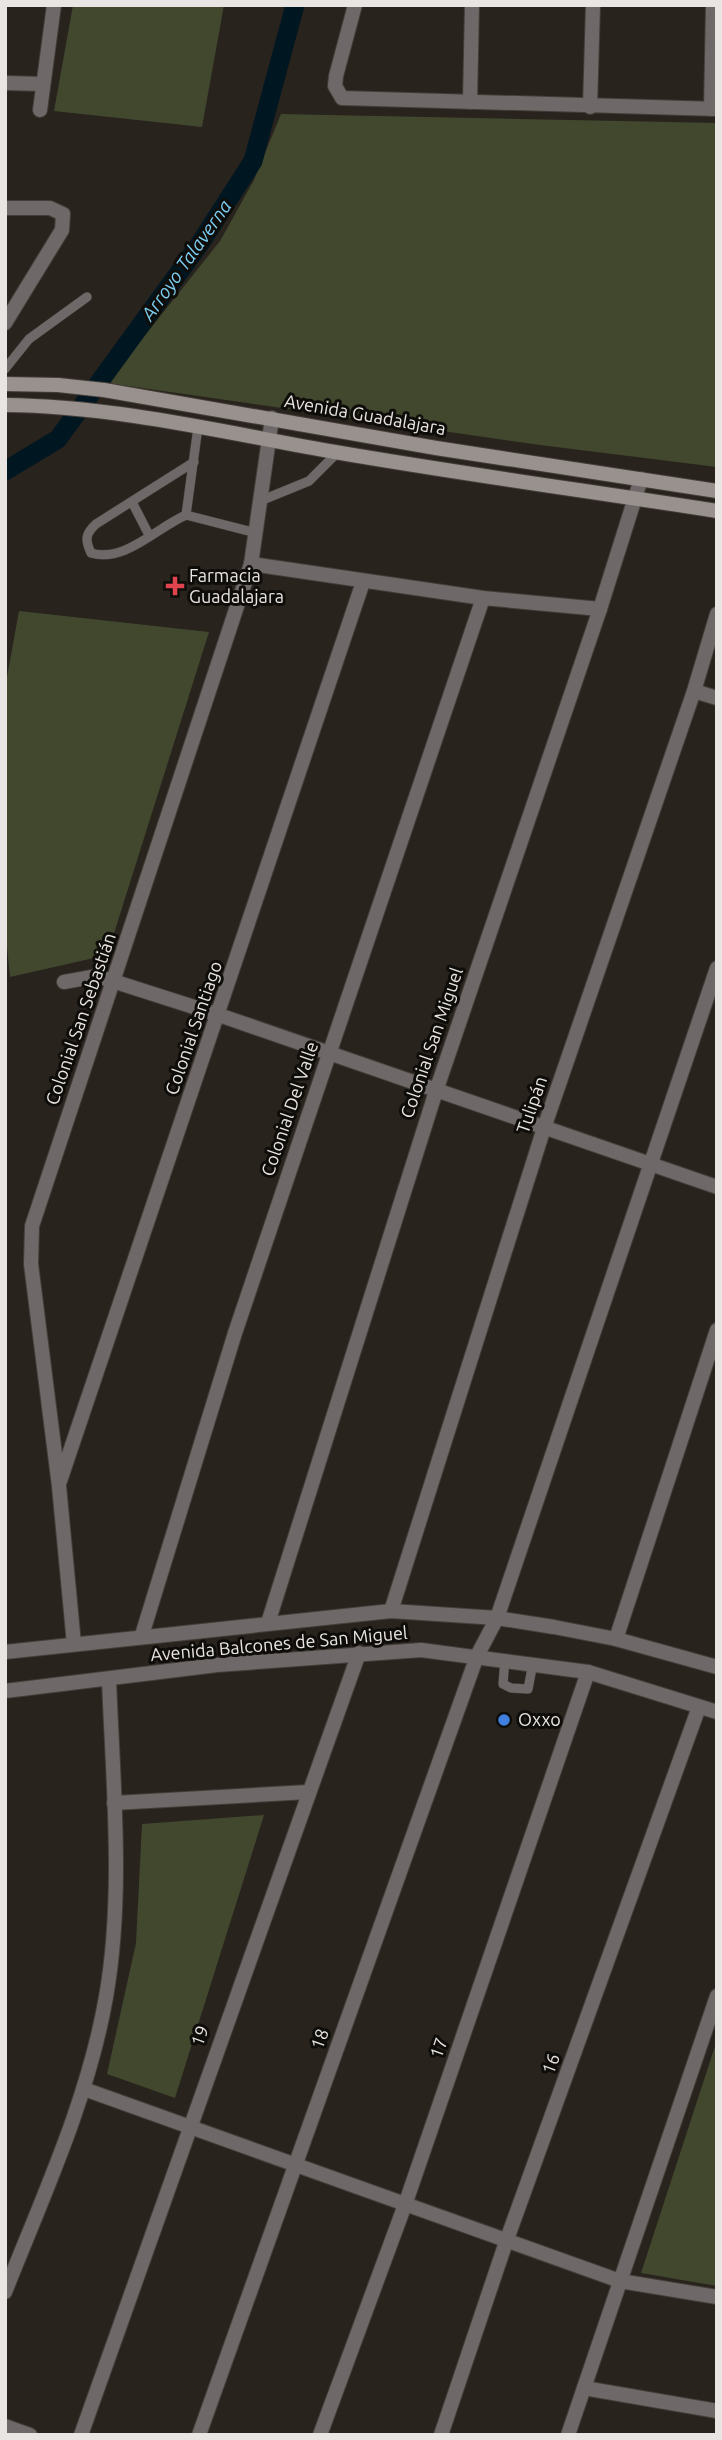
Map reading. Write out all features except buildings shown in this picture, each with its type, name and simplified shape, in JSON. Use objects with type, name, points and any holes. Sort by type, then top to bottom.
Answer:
[{"type":"main road","name":"Avenida Guadalajara","points":[[5,384],[58,385],[104,390],[436,448],[717,491]]},
{"type":"main road","points":[[5,405],[34,406],[198,427],[338,452],[717,511]]},
{"type":"street","points":[[40,110],[54,5]]},
{"type":"street","points":[[355,5],[336,76],[337,93],[349,100],[714,109],[713,5]]},
{"type":"street","points":[[470,102],[472,5]]},
{"type":"street","points":[[590,107],[593,5]]},
{"type":"street","points":[[5,83],[43,84]]},
{"type":"street","points":[[5,208],[50,208],[63,214],[62,230],[5,323]]},
{"type":"street","name":"Colonial San Sebastián","points":[[74,1644],[59,1486],[32,1264],[32,1226],[40,1194],[115,982],[251,564],[272,418]]},
{"type":"street","name":"Colonial San Miguel","points":[[268,1623],[436,1091],[600,609],[641,479]]},
{"type":"street","points":[[251,564],[483,598],[600,609]]},
{"type":"street","name":"Colonial Santiago","points":[[59,1486],[363,582]]},
{"type":"street","name":"Colonial Del Valle","points":[[142,1635],[235,1333],[483,598]]},
{"type":"street","name":"Tulipán","points":[[391,1611],[544,1128],[694,691],[717,614]]},
{"type":"street","points":[[694,691],[717,698]]},
{"type":"street","name":"18","points":[[199,2435],[477,1656],[497,1618],[717,968]]},
{"type":"street","points":[[64,982],[97,976],[219,1015],[328,1055],[717,1187]]},
{"type":"street","points":[[616,1639],[717,1330]]},
{"type":"street","name":"Avenida Balcones de San Miguel","points":[[5,1652],[142,1635],[391,1611],[497,1618],[616,1639],[717,1667]]},
{"type":"street","name":"Avenida Balcones de San Miguel","points":[[6,1691],[217,1665],[421,1650],[588,1672],[717,1712]]},
{"type":"street","name":"19","points":[[81,2435],[188,2126],[359,1653]]},
{"type":"street","name":"17","points":[[320,2435],[406,2202],[588,1672]]},
{"type":"street","points":[[5,2292],[84,2089],[106,1998],[114,1937],[114,1803],[109,1680]]},
{"type":"street","name":"16","points":[[441,2435],[506,2242],[699,1707]]},
{"type":"street","points":[[114,1803],[308,1792]]},
{"type":"street","points":[[568,2435],[714,2014],[717,1997]]},
{"type":"street","points":[[84,2089],[296,2167],[406,2202],[506,2242],[620,2281],[717,2297]]},
{"type":"street","points":[[584,2388],[717,2411]]},
{"type":"street","points":[[5,2426],[30,2435]]},
{"type":"lane","points":[[5,369],[29,339],[87,297]]},
{"type":"lane","points":[[186,515],[198,427]]},
{"type":"lane","points":[[260,501],[309,481],[338,452]]},
{"type":"lane","points":[[194,462],[88,532],[86,542],[91,553],[103,557],[117,555],[186,515],[256,533]]},
{"type":"lane","points":[[132,502],[149,535]]},
{"type":"lane","points":[[505,1659],[503,1684],[510,1688],[528,1689],[533,1663]]},
{"type":"green space","points":[[73,5],[224,5],[202,127],[54,111]]},
{"type":"green space","points":[[281,114],[717,123],[717,467],[540,445],[107,383],[220,241],[254,180]]},
{"type":"green space","points":[[19,611],[209,632],[110,946],[94,958],[10,977],[5,927],[5,688]]},
{"type":"green space","points":[[264,1815],[175,2098],[107,2074],[136,1943],[142,1824]]},
{"type":"green space","points":[[717,2040],[717,2286],[641,2273]]},
{"type":"waterway","name":"Arroyo Talaverna","points":[[5,471],[58,439],[199,245],[253,161],[295,5]]},
{"type":"place","name":"Farmacia Guadalajara","points":[[175,586]]},
{"type":"place","name":"Oxxo","points":[[504,1720]]}]
